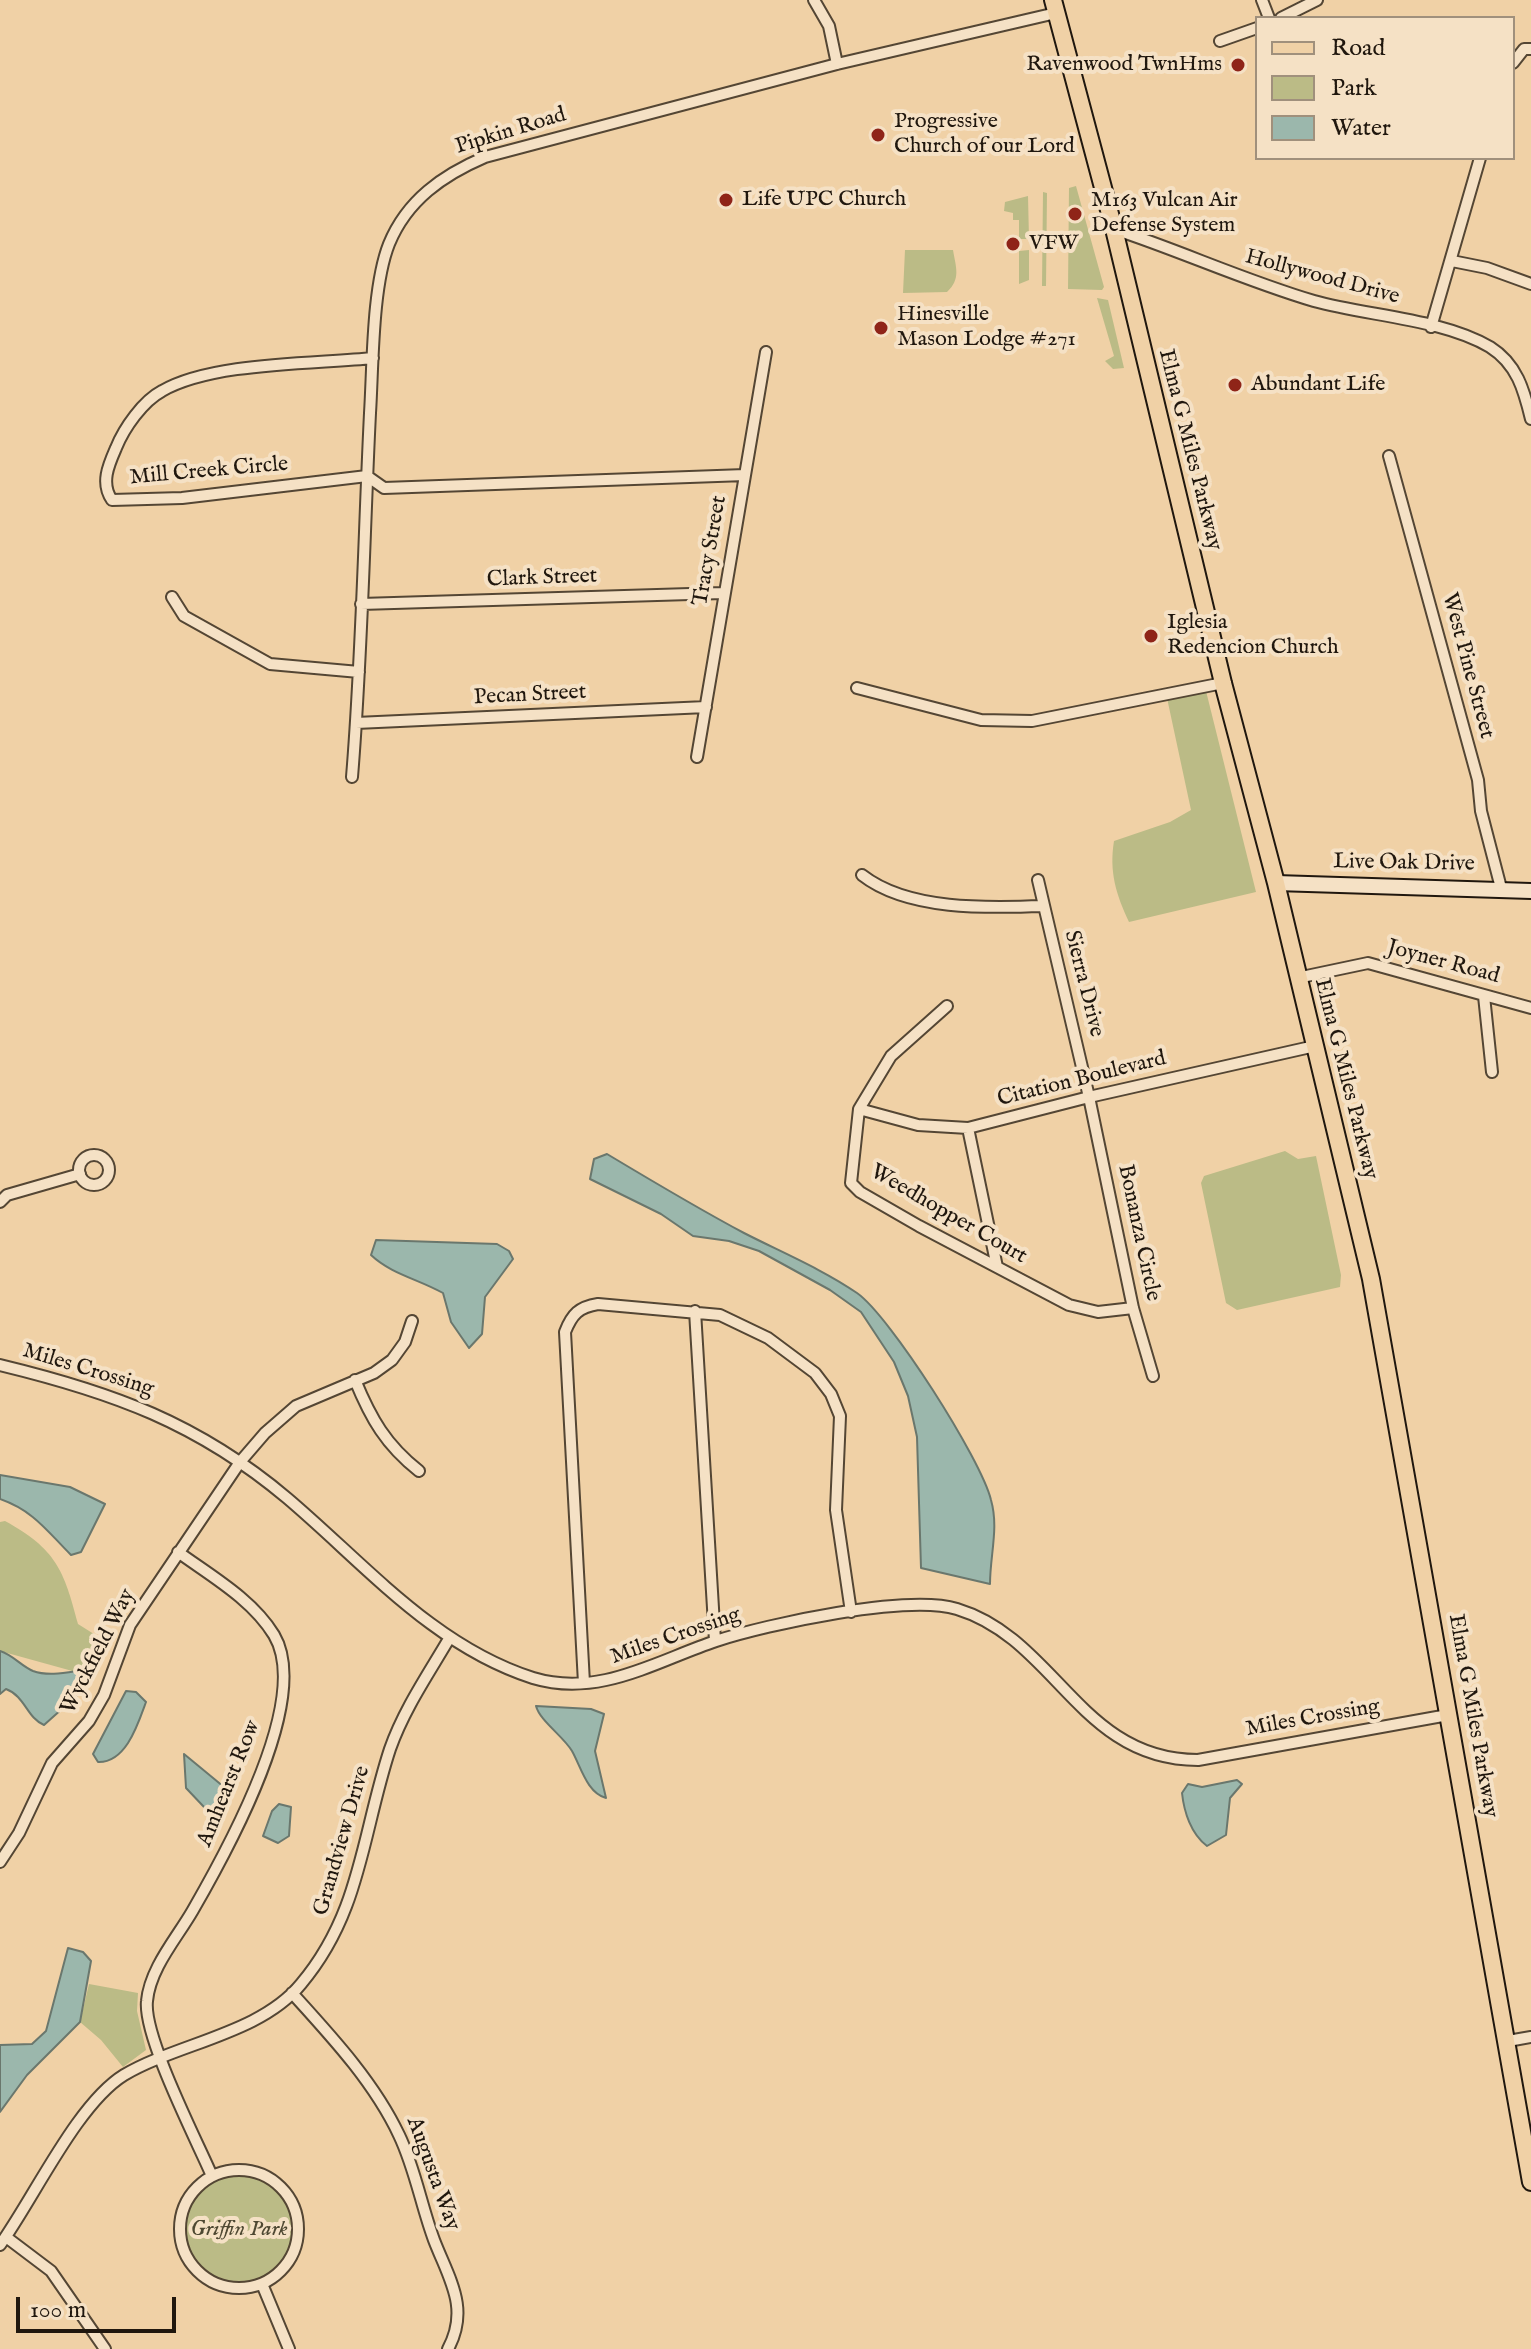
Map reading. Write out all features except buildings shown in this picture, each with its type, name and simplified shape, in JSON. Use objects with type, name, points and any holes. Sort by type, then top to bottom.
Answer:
[{"type":"main road","name":"Elma G Miles Parkway","points":[[1055,7],[1114,229],[1223,683],[1276,883],[1389,1368],[1531,2182]]},
{"type":"street","points":[[814,0],[829,26],[837,64]]},
{"type":"street","points":[[1285,16],[1317,0]]},
{"type":"street","name":"Pipkin Road","points":[[352,777],[373,358],[382,268],[389,244],[402,219],[423,194],[448,173],[485,157],[1055,7]]},
{"type":"street","points":[[1220,41],[1255,29]]},
{"type":"street","points":[[1515,60],[1524,49],[1531,49]]},
{"type":"street","points":[[1431,327],[1479,160]]},
{"type":"street","name":"Hollywood Drive","points":[[1114,229],[1311,300],[1431,327],[1490,347],[1510,363],[1524,388],[1531,419]]},
{"type":"street","points":[[1452,261],[1487,268],[1531,284]]},
{"type":"street","name":"Tracy Street","points":[[697,757],[766,352]]},
{"type":"street","name":"Mill Creek Circle","points":[[367,476],[159,499],[112,500],[106,482],[118,442],[160,391],[218,372],[373,358]]},
{"type":"street","name":"West Pine Street","points":[[1389,456],[1478,780],[1481,811],[1501,888]]},
{"type":"street","points":[[367,476],[384,488],[745,475]]},
{"type":"street","name":"Clark Street","points":[[361,604],[723,593]]},
{"type":"street","points":[[172,597],[184,616],[270,664],[359,672]]},
{"type":"street","points":[[857,688],[981,720],[1032,721],[1223,683]]},
{"type":"street","name":"Pecan Street","points":[[356,723],[706,707]]},
{"type":"street","points":[[862,875],[880,889],[974,908],[1044,906]]},
{"type":"street","name":"Sierra Drive","points":[[1038,880],[1089,1097]]},
{"type":"street","name":"Live Oak Drive","points":[[1276,883],[1531,891]]},
{"type":"street","name":"Joyner Road","points":[[1297,978],[1368,963],[1531,1008]]},
{"type":"street","points":[[1484,996],[1492,1072]]},
{"type":"street","name":"Weedhopper Court","points":[[947,1006],[891,1056],[859,1109],[851,1183],[919,1226],[1083,1310],[1133,1308]]},
{"type":"street","name":"Citation Boulevard","points":[[859,1109],[918,1125],[968,1128],[1315,1046]]},
{"type":"street","name":"Bonanza Circle","points":[[1089,1097],[1133,1308],[1153,1376]]},
{"type":"street","points":[[968,1128],[997,1267]]},
{"type":"street","points":[[0,1202],[7,1195],[80,1174]]},
{"type":"street","points":[[584,1683],[565,1332],[571,1316],[583,1306],[598,1304],[720,1315],[768,1338],[807,1366],[831,1394],[841,1426],[836,1500],[851,1612]]},
{"type":"street","points":[[695,1311],[715,1641]]},
{"type":"street","name":"Wyckfield Way","points":[[0,1862],[19,1833],[52,1763],[89,1721],[104,1695],[121,1642],[240,1462],[265,1433],[296,1406],[374,1373],[392,1360],[405,1342],[412,1321]]},
{"type":"street","name":"Miles Crossing","points":[[0,1365],[128,1400],[177,1424],[240,1462],[286,1498],[378,1583],[450,1637],[532,1677],[584,1683],[615,1680],[715,1641],[851,1612],[934,1604],[988,1619],[1010,1636],[1103,1729],[1129,1745],[1176,1760],[1227,1755],[1448,1715]]},
{"type":"street","points":[[355,1380],[371,1420],[386,1442],[419,1471]]},
{"type":"street","name":"Amhearst Row","points":[[178,1552],[242,1599],[266,1624],[282,1652],[286,1671],[285,1695],[245,1812],[149,1988],[148,2022],[212,2176]]},
{"type":"street","name":"Grandview Drive","points":[[3,2241],[83,2117],[103,2092],[123,2075],[224,2034],[292,1993],[323,1956],[347,1911],[391,1746],[401,1721],[450,1637]]},
{"type":"street","name":"Augusta Way","points":[[292,1993],[347,2055],[400,2135],[435,2241],[458,2298],[456,2335],[448,2349]]},
{"type":"street","points":[[1508,2041],[1531,2037]]},
{"type":"street","points":[[237,2171],[262,2175],[283,2192],[294,2210],[297,2231],[289,2260],[262,2284],[242,2288],[221,2285],[204,2277],[187,2256],[180,2232],[184,2206],[196,2188],[212,2176],[237,2171]]},
{"type":"street","points":[[3,2241],[51,2271],[105,2349]]},
{"type":"street","points":[[262,2284],[289,2349]]},
{"type":"green space","points":[[1076,186],[1104,287],[1102,290],[1068,289],[1069,188]]},
{"type":"green space","points":[[1043,192],[1047,193],[1046,286],[1042,286]]},
{"type":"green space","points":[[1028,196],[1029,239],[1019,239],[1019,220],[1013,220],[1013,213],[1004,211],[1005,202]]},
{"type":"green space","points":[[905,250],[953,250],[956,273],[947,292],[903,293]]},
{"type":"green space","points":[[1029,250],[1029,280],[1019,284],[1019,251]]},
{"type":"green space","points":[[1097,298],[1108,300],[1124,368],[1113,369],[1105,361],[1114,356]]},
{"type":"green space","points":[[1206,691],[1256,892],[1129,922],[1115,883],[1112,863],[1114,841],[1170,822],[1191,810],[1167,698]]},
{"type":"green space","points":[[1285,1151],[1298,1159],[1316,1156],[1341,1275],[1340,1287],[1237,1310],[1226,1303],[1201,1183],[1204,1176]]},
{"type":"green space","points":[[5,1521],[47,1552],[62,1575],[78,1624],[105,1641],[94,1677],[0,1651],[0,1522]]},
{"type":"green space","points":[[89,1984],[138,1993],[137,2011],[146,2050],[123,2067],[101,2040],[80,2022]]},
{"type":"green space","name":"Griffin Park","points":[[238,2176],[259,2180],[276,2192],[288,2209],[292,2230],[288,2251],[276,2268],[259,2280],[238,2284],[217,2280],[200,2268],[188,2251],[184,2230],[188,2209],[200,2192],[217,2180]]},
{"type":"water","points":[[607,1154],[726,1224],[830,1276],[872,1307],[933,1390],[984,1480],[994,1521],[990,1584],[921,1568],[917,1437],[908,1396],[894,1362],[861,1312],[830,1290],[759,1251],[729,1241],[693,1236],[661,1214],[590,1179],[594,1159]]},
{"type":"water","points":[[376,1240],[497,1244],[509,1251],[513,1259],[485,1297],[482,1334],[469,1348],[451,1322],[443,1293],[379,1262],[371,1255]]},
{"type":"water","points":[[0,1475],[70,1487],[105,1504],[81,1552],[71,1555],[31,1516],[0,1499]]},
{"type":"water","points":[[0,1651],[39,1673],[85,1670],[89,1676],[82,1691],[44,1725],[12,1692],[6,1689],[0,1694]]},
{"type":"water","points":[[126,1691],[136,1692],[146,1702],[139,1721],[130,1741],[116,1756],[98,1762],[93,1754]]},
{"type":"water","points":[[536,1706],[591,1709],[604,1714],[595,1751],[606,1798],[589,1785],[572,1751]]},
{"type":"water","points":[[184,1754],[224,1787],[216,1808],[204,1807],[186,1788]]},
{"type":"water","points":[[1237,1780],[1242,1784],[1230,1798],[1226,1835],[1207,1846],[1189,1822],[1182,1793],[1188,1784],[1202,1787]]},
{"type":"water","points":[[279,1804],[291,1807],[289,1836],[278,1843],[263,1836],[272,1811]]},
{"type":"water","points":[[68,1948],[83,1952],[91,1961],[80,2022],[27,2075],[0,2112],[0,2045],[32,2044],[46,2031]]},
{"type":"place","name":"Ravenwood TwnHms","points":[[1238,65]]},
{"type":"place","name":"Progressive Church of our Lord","points":[[878,135]]},
{"type":"place","name":"Life UPC Church","points":[[726,200]]},
{"type":"place","name":"M163 Vulcan Air Defense System","points":[[1075,214]]},
{"type":"place","name":"VFW","points":[[1013,244]]},
{"type":"place","name":"Hinesville Mason Lodge #271","points":[[881,328]]},
{"type":"place","name":"Abundant Life","points":[[1235,385]]},
{"type":"place","name":"Iglesia Redencion Church","points":[[1151,636]]}]
